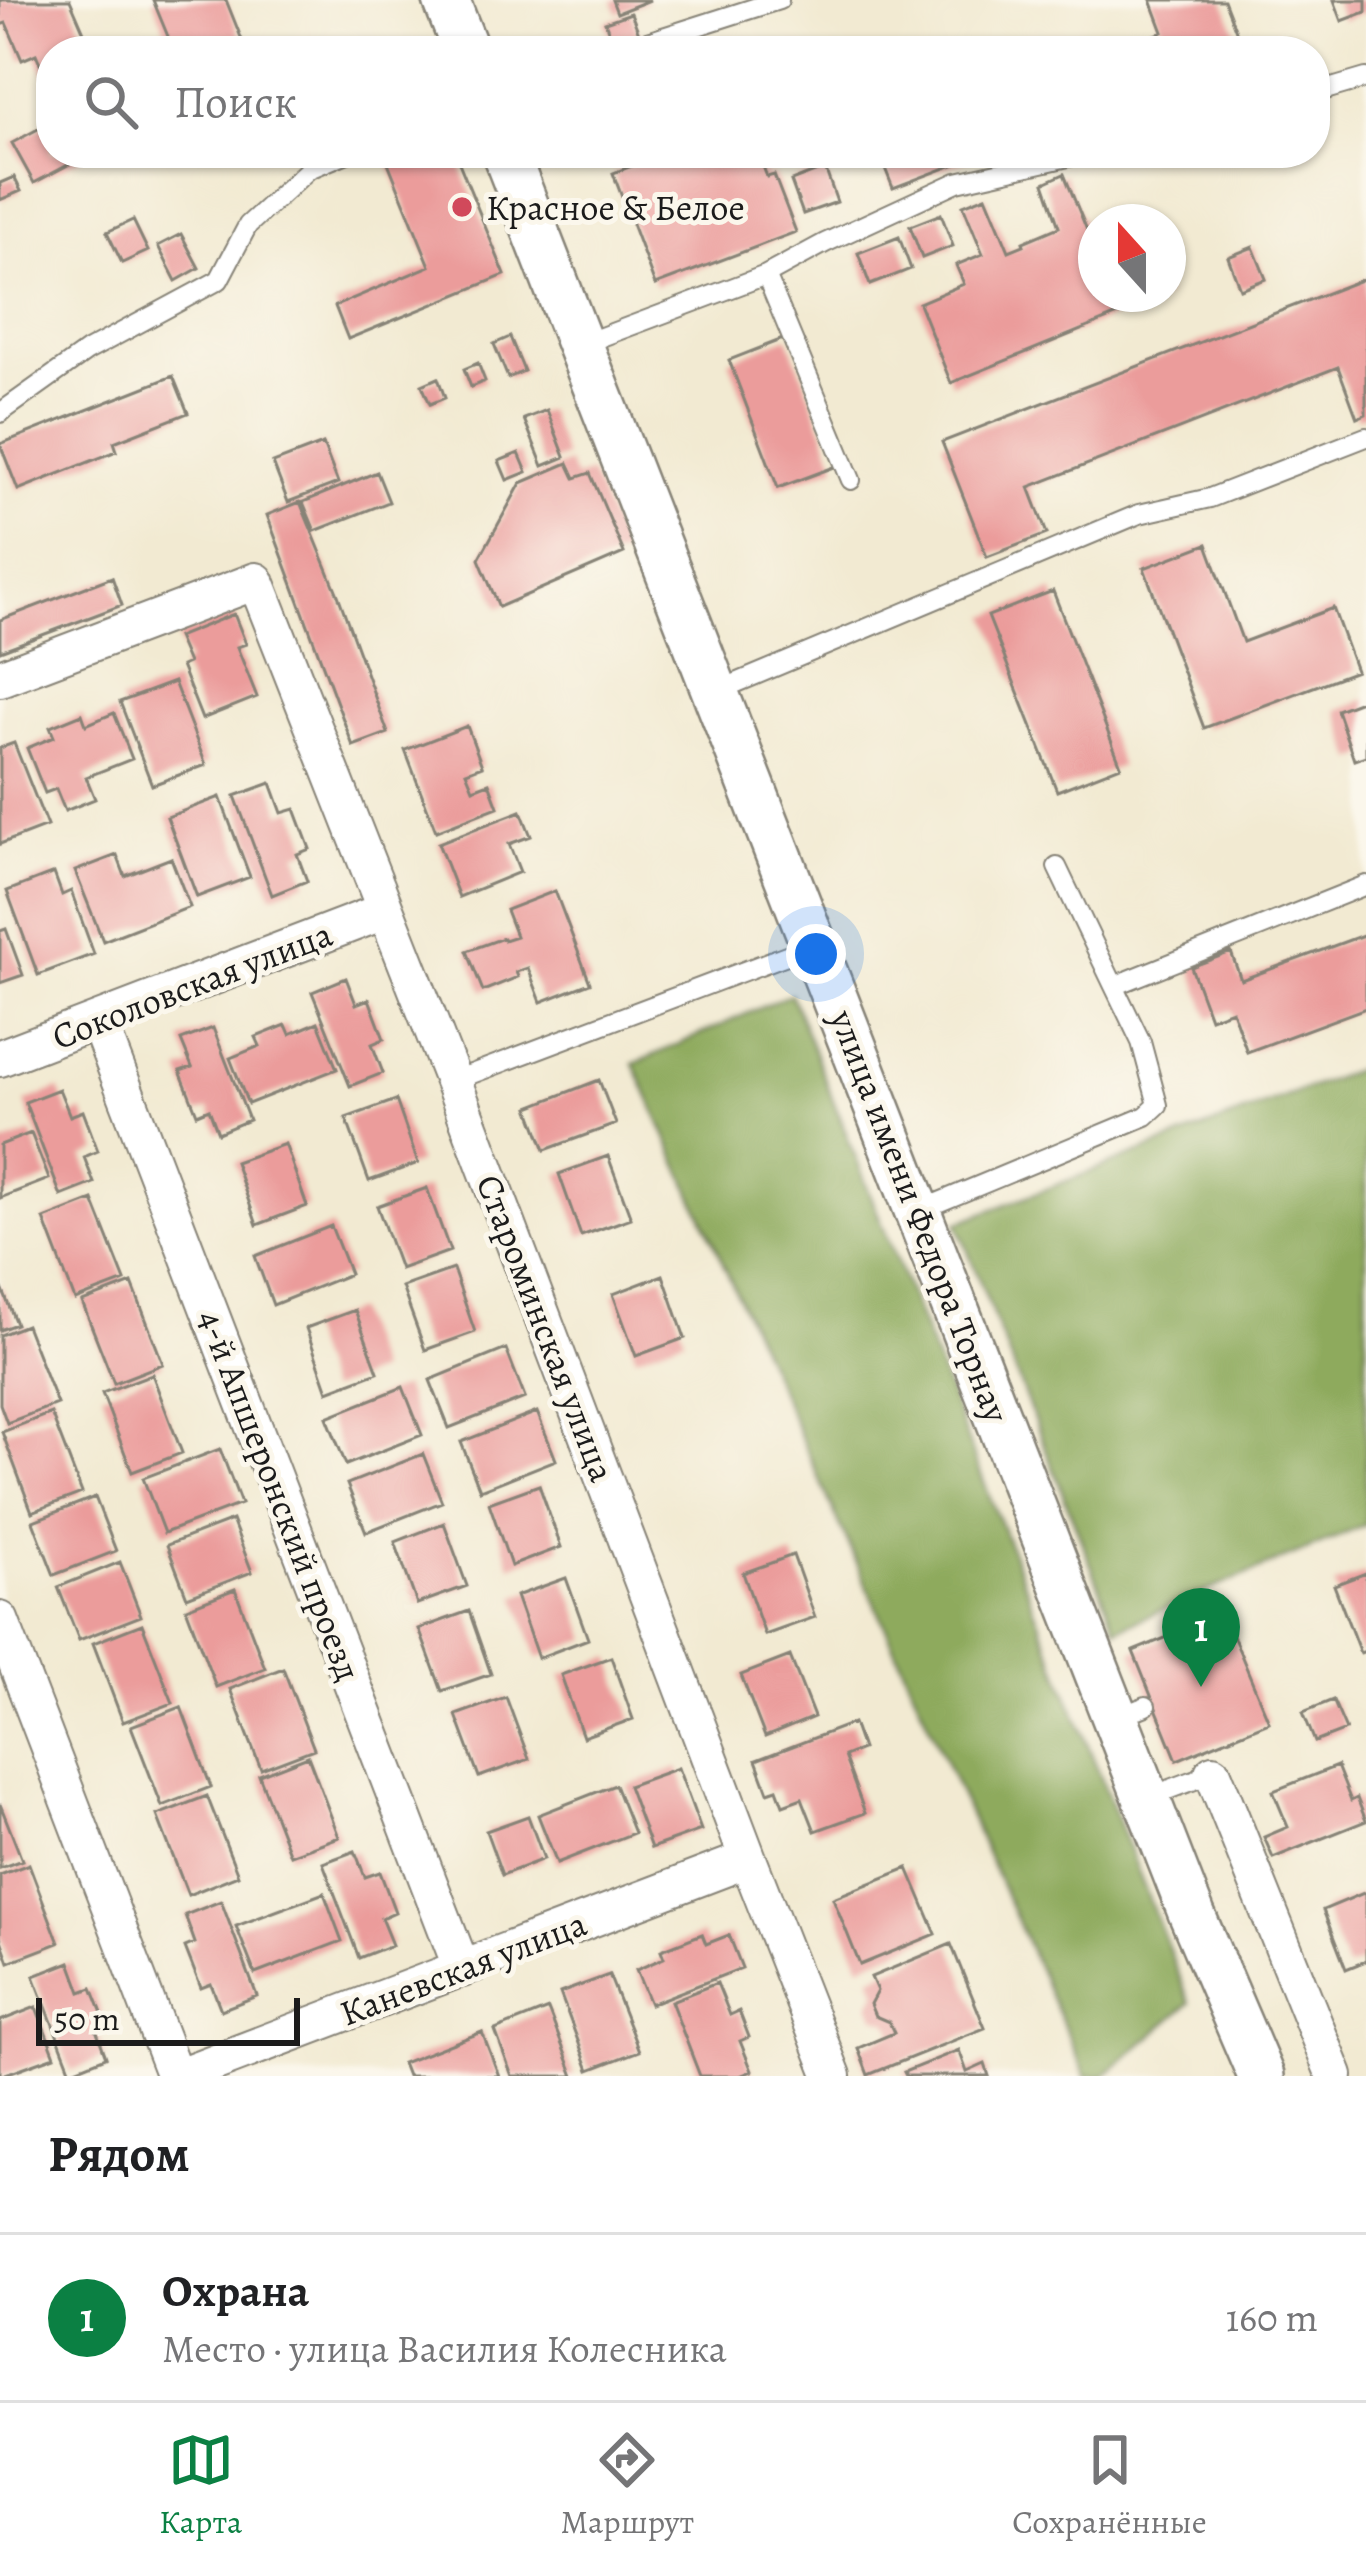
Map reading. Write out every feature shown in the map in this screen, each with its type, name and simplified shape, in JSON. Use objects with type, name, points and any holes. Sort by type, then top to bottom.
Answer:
[{"type":"street","points":[[446,0],[460,36]]},
{"type":"street","name":"улица имени Федора Торнау","points":[[511,168],[917,1211],[1131,1712],[1148,1798],[1261,2076]]},
{"type":"street","name":"Староминская улица","points":[[0,678],[256,581],[833,2076]]},
{"type":"street","name":"Соколовская улица","points":[[0,1058],[384,911]]},
{"type":"street","name":"4-й Апшеронский проезд","points":[[98,1021],[461,1969]]},
{"type":"street","points":[[0,1620],[177,2076]]},
{"type":"street","points":[[1213,1773],[1335,2076]]},
{"type":"street","name":"Каневская улица","points":[[177,2076],[748,1859]]},
{"type":"lane","points":[[666,36],[778,0]]},
{"type":"lane","points":[[1330,89],[1366,78]]},
{"type":"lane","points":[[0,413],[87,351],[219,280],[248,225],[311,168]]},
{"type":"lane","points":[[580,345],[766,275],[957,182],[1019,168]]},
{"type":"lane","points":[[766,275],[851,481]]},
{"type":"lane","points":[[715,692],[1139,514],[1210,498],[1366,437]]},
{"type":"lane","points":[[917,1211],[1146,1117],[1158,1105],[1141,1042],[1057,867]]},
{"type":"lane","points":[[1114,986],[1366,885]]},
{"type":"lane","points":[[453,1082],[813,944]]},
{"type":"lane","points":[[1148,1798],[1213,1773]]},
{"type":"green space","points":[[791,994],[1190,2003],[1104,2076],[1086,2076],[634,1064]]},
{"type":"green space","points":[[1366,1066],[1366,1525],[1116,1629],[957,1223]]},
{"type":"building","points":[[0,0],[70,0],[86,36],[36,36],[36,54],[22,60],[6,23],[0,25]]},
{"type":"building","points":[[153,0],[226,0],[240,36],[168,36]]},
{"type":"building","points":[[612,0],[650,0],[617,13]]},
{"type":"building","points":[[1151,0],[1224,0],[1238,36],[1153,36],[1163,32]]},
{"type":"building","points":[[1334,0],[1366,0],[1366,12],[1342,21]]},
{"type":"building","points":[[631,13],[640,36],[610,36],[605,22]]},
{"type":"building","points":[[36,130],[36,168],[62,168],[34,183],[12,143]]},
{"type":"building","points":[[390,168],[461,168],[505,275],[348,339],[335,306],[430,266]]},
{"type":"building","points":[[626,168],[764,168],[767,177],[774,175],[796,232],[655,285],[613,173]]},
{"type":"building","points":[[825,168],[837,202],[803,214],[791,181]]},
{"type":"building","points":[[885,168],[946,168],[893,188]]},
{"type":"building","points":[[1064,174],[1078,208],[1078,312],[1125,312],[951,383],[919,303],[964,284],[956,265],[983,254],[963,205],[986,196],[1009,251],[1059,227],[1044,183]]},
{"type":"building","points":[[14,177],[21,191],[0,200],[0,183]]},
{"type":"building","points":[[941,214],[953,246],[922,258],[910,226]]},
{"type":"building","points":[[133,220],[148,251],[122,263],[107,232]]},
{"type":"building","points":[[181,234],[199,268],[176,281],[158,246]]},
{"type":"building","points":[[899,237],[911,269],[870,285],[858,253]]},
{"type":"building","points":[[1253,247],[1266,279],[1240,289],[1228,257]]},
{"type":"building","points":[[1366,278],[1366,414],[1357,418],[1338,367],[1029,487],[1047,534],[987,557],[942,442]]},
{"type":"building","points":[[510,337],[524,371],[508,378],[494,344]]},
{"type":"building","points":[[788,337],[837,466],[778,488],[729,360]]},
{"type":"building","points":[[478,363],[485,381],[471,387],[464,369]]},
{"type":"building","points":[[173,376],[188,413],[114,442],[117,451],[18,490],[0,444]]},
{"type":"building","points":[[438,378],[445,398],[430,404],[422,385]]},
{"type":"building","points":[[547,410],[565,457],[543,466],[524,419]]},
{"type":"building","points":[[323,444],[338,483],[288,502],[273,463]]},
{"type":"building","points":[[519,453],[527,472],[507,480],[499,461]]},
{"type":"building","points":[[568,463],[575,478],[590,473],[624,553],[499,607],[479,559],[521,483]]},
{"type":"building","points":[[377,472],[389,502],[315,531],[303,502]]},
{"type":"building","points":[[300,502],[388,733],[353,746],[267,515]]},
{"type":"building","points":[[1207,544],[1243,642],[1333,608],[1356,671],[1204,728],[1144,568]]},
{"type":"building","points":[[112,577],[122,605],[0,651],[0,620]]},
{"type":"building","points":[[1053,591],[1121,766],[1057,791],[988,616]]},
{"type":"building","points":[[234,614],[246,644],[237,647],[257,697],[202,719],[181,666],[188,663],[177,637]]},
{"type":"building","points":[[174,682],[206,765],[152,785],[120,702]]},
{"type":"building","points":[[1366,699],[1366,756],[1354,760],[1337,710]]},
{"type":"building","points":[[114,713],[132,759],[86,777],[95,799],[65,811],[56,789],[45,793],[27,748],[54,737],[50,727],[82,714],[86,725]]},
{"type":"building","points":[[467,726],[482,766],[466,772],[473,789],[489,783],[498,807],[436,831],[405,750]]},
{"type":"building","points":[[14,743],[47,826],[0,844],[0,748]]},
{"type":"building","points":[[271,783],[282,813],[295,809],[310,849],[297,854],[307,881],[272,895],[235,796]]},
{"type":"building","points":[[220,797],[250,877],[197,897],[167,817]]},
{"type":"building","points":[[521,811],[531,836],[509,844],[520,872],[459,897],[438,843]]},
{"type":"building","points":[[117,855],[125,876],[171,858],[190,907],[103,941],[75,871]]},
{"type":"building","points":[[54,873],[62,895],[71,891],[94,954],[38,975],[7,891]]},
{"type":"building","points":[[555,891],[590,983],[541,1002],[528,968],[483,991],[467,951],[516,936],[506,910]]},
{"type":"building","points":[[6,929],[23,975],[0,983],[0,931]]},
{"type":"building","points":[[1366,934],[1366,1008],[1247,1052],[1232,1010],[1210,1018],[1191,967],[1231,952],[1241,980]]},
{"type":"building","points":[[346,978],[356,1004],[369,999],[384,1039],[372,1044],[383,1073],[350,1086],[312,992]]},
{"type":"building","points":[[318,1022],[337,1069],[248,1104],[230,1058],[260,1046],[256,1037],[286,1025],[290,1034]]},
{"type":"building","points":[[213,1028],[249,1120],[218,1133],[209,1109],[197,1114],[180,1071],[192,1067],[181,1040]]},
{"type":"building","points":[[599,1080],[616,1124],[545,1150],[529,1107]]},
{"type":"building","points":[[59,1089],[70,1116],[83,1111],[98,1151],[84,1157],[94,1183],[61,1196],[25,1102]]},
{"type":"building","points":[[396,1100],[418,1163],[369,1181],[346,1118]]},
{"type":"building","points":[[31,1133],[49,1179],[0,1198],[0,1145]]},
{"type":"building","points":[[285,1144],[307,1206],[257,1225],[235,1162]]},
{"type":"building","points":[[608,1156],[631,1218],[581,1236],[559,1174]]},
{"type":"building","points":[[427,1188],[450,1251],[400,1269],[377,1206]]},
{"type":"building","points":[[93,1200],[125,1281],[75,1300],[44,1219]]},
{"type":"building","points":[[331,1226],[350,1274],[273,1305],[255,1256]]},
{"type":"building","points":[[453,1269],[475,1332],[425,1350],[402,1287]]},
{"type":"building","points":[[663,1275],[685,1338],[636,1356],[613,1294]]},
{"type":"building","points":[[0,1283],[16,1324],[0,1330]]},
{"type":"building","points":[[132,1283],[163,1364],[114,1383],[82,1302]]},
{"type":"building","points":[[355,1310],[378,1372],[328,1391],[306,1328]]},
{"type":"building","points":[[26,1325],[57,1404],[7,1423],[0,1404],[0,1335]]},
{"type":"building","points":[[506,1349],[525,1398],[449,1428],[430,1380]]},
{"type":"building","points":[[152,1374],[182,1453],[132,1472],[102,1393]]},
{"type":"building","points":[[403,1387],[422,1435],[346,1465],[327,1417]]},
{"type":"building","points":[[537,1412],[556,1460],[480,1490],[461,1442]]},
{"type":"building","points":[[51,1413],[82,1493],[32,1512],[2,1432]]},
{"type":"building","points":[[220,1449],[241,1504],[164,1533],[143,1478]]},
{"type":"building","points":[[423,1454],[442,1502],[366,1532],[347,1484]]},
{"type":"building","points":[[539,1485],[561,1547],[511,1566],[489,1503]]},
{"type":"building","points":[[95,1497],[116,1551],[54,1575],[33,1521]]},
{"type":"building","points":[[232,1520],[252,1572],[187,1597],[167,1545]]},
{"type":"building","points":[[444,1523],[467,1586],[417,1604],[395,1542]]},
{"type":"building","points":[[793,1555],[815,1617],[765,1635],[743,1573]]},
{"type":"building","points":[[120,1562],[141,1616],[79,1640],[58,1587]]},
{"type":"building","points":[[1366,1573],[1366,1651],[1360,1653],[1334,1585]]},
{"type":"building","points":[[566,1578],[588,1639],[538,1658],[516,1596]]},
{"type":"building","points":[[235,1589],[265,1668],[216,1687],[186,1608]]},
{"type":"building","points":[[469,1611],[491,1674],[442,1691],[419,1629]]},
{"type":"building","points":[[1224,1614],[1269,1722],[1177,1760],[1133,1651]]},
{"type":"building","points":[[142,1624],[173,1703],[123,1722],[93,1643]]},
{"type":"building","points":[[790,1656],[814,1717],[765,1737],[741,1675]]},
{"type":"building","points":[[611,1657],[633,1719],[583,1737],[561,1675]]},
{"type":"building","points":[[283,1668],[314,1749],[261,1769],[230,1689]]},
{"type":"building","points":[[506,1697],[529,1759],[479,1777],[456,1715]]},
{"type":"building","points":[[1333,1700],[1346,1730],[1315,1742],[1303,1712]]},
{"type":"building","points":[[181,1707],[211,1787],[162,1806],[131,1726]]},
{"type":"building","points":[[853,1723],[862,1749],[844,1756],[865,1813],[815,1831],[802,1798],[783,1805],[777,1789],[768,1792],[756,1760]]},
{"type":"building","points":[[308,1756],[339,1837],[290,1855],[259,1775]]},
{"type":"building","points":[[1337,1766],[1351,1801],[1357,1798],[1366,1821],[1273,1858],[1264,1837],[1288,1827],[1273,1791]]},
{"type":"building","points":[[678,1768],[701,1830],[651,1848],[628,1786]]},
{"type":"building","points":[[615,1785],[634,1833],[557,1863],[538,1815]]},
{"type":"building","points":[[207,1796],[238,1875],[188,1895],[157,1815]]},
{"type":"building","points":[[0,1804],[22,1860],[0,1868]]},
{"type":"building","points":[[528,1816],[544,1859],[502,1875],[486,1831]]},
{"type":"building","points":[[355,1851],[365,1877],[380,1872],[395,1912],[381,1918],[392,1945],[359,1958],[323,1863]]},
{"type":"building","points":[[29,1864],[59,1943],[9,1962],[0,1937],[0,1875]]},
{"type":"building","points":[[908,1868],[936,1934],[860,1965],[833,1898]]},
{"type":"building","points":[[1366,1892],[1366,1961],[1346,1969],[1323,1910]]},
{"type":"building","points":[[324,1893],[342,1941],[255,1974],[236,1926]]},
{"type":"building","points":[[221,1901],[257,1996],[221,2010],[211,1984],[201,1988],[185,1947],[195,1943],[185,1915]]},
{"type":"building","points":[[702,1934],[706,1944],[729,1935],[742,1968],[650,2004],[636,1970],[664,1958],[661,1950]]},
{"type":"building","points":[[951,1944],[985,2028],[868,2075],[858,2048],[894,2033],[889,2022],[875,2016],[870,2004],[877,1991],[871,1977]]},
{"type":"building","points":[[70,1962],[81,1992],[92,1988],[106,2023],[95,2027],[106,2057],[71,2071],[34,1976]]},
{"type":"building","points":[[609,1975],[639,2051],[589,2070],[560,1993]]},
{"type":"building","points":[[717,1983],[730,2015],[739,2011],[749,2037],[740,2041],[752,2071],[740,2076],[700,2076],[671,2001]]},
{"type":"building","points":[[36,2007],[55,2056],[0,2076],[0,2021]]},
{"type":"building","points":[[548,2009],[574,2076],[512,2076],[495,2030]]},
{"type":"building","points":[[482,2032],[499,2076],[407,2076],[402,2063]]},
{"type":"building","points":[[959,2050],[967,2072],[985,2064],[989,2076],[906,2076],[904,2072]]},
{"type":"place","name":"Красное & Белое","points":[[462,207]]},
{"type":"place","name":"Охрана","points":[[1201,1687]]}]
